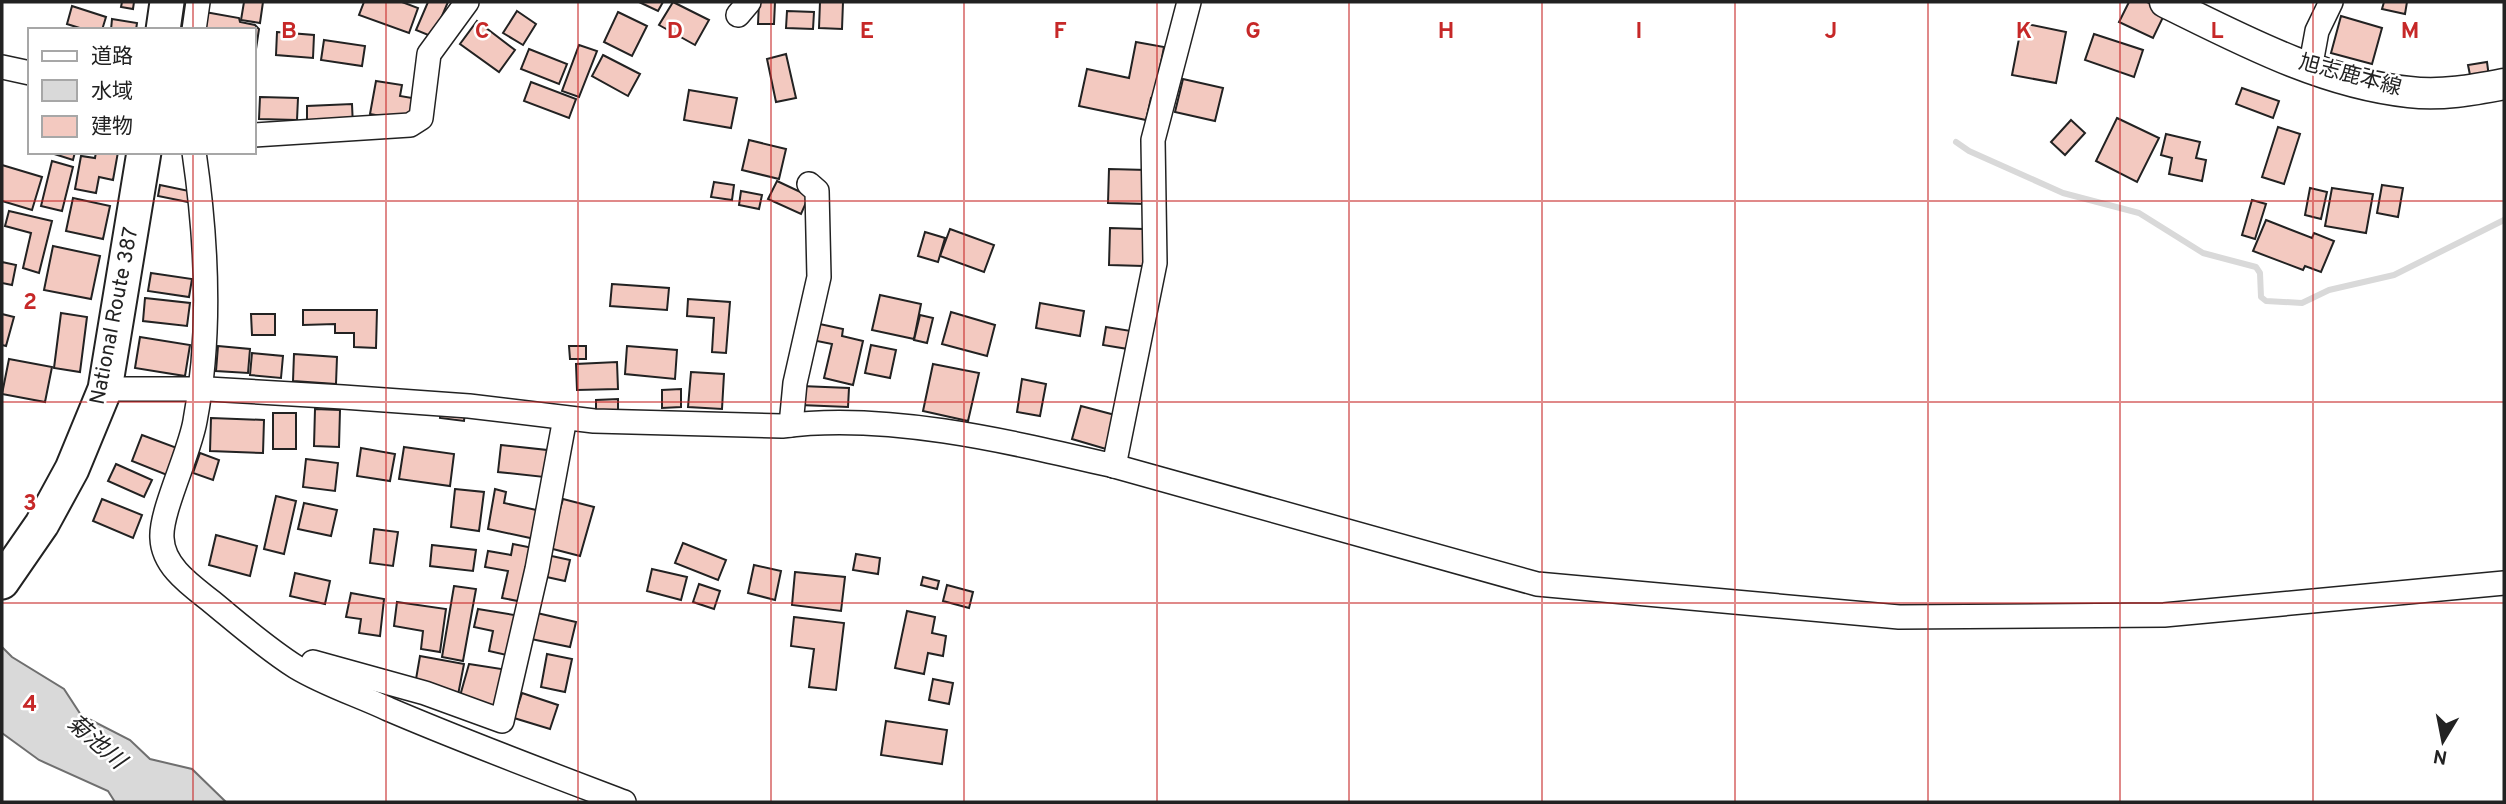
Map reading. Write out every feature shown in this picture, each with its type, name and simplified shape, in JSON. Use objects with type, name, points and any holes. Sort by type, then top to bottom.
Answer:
[{"type":"highway","points":[[163,28],[167,2]]},
{"type":"highway","name":"National Route 387","points":[[7,574],[42,524],[72,469],[105,388],[144,154]]},
{"type":"main road","name":"旭志鹿本線","points":[[2165,2],[2310,69],[2410,92],[2467,91],[2504,84]]},
{"type":"street","points":[[194,28],[198,2]]},
{"type":"street","points":[[256,135],[410,125],[421,118],[429,54],[467,2]]},
{"type":"street","points":[[1114,466],[1155,263],[1153,140],[1189,2]]},
{"type":"street","points":[[2310,69],[2317,31],[2331,2]]},
{"type":"street","points":[[2,67],[28,73]]},
{"type":"street","points":[[194,154],[203,216],[207,284],[200,390],[193,436],[164,519],[162,538],[168,560],[184,579],[273,652],[300,669],[444,733],[624,802]]},
{"type":"street","points":[[791,425],[795,383],[819,277],[817,191],[809,184]]},
{"type":"street","points":[[105,388],[382,399],[565,418],[659,424],[845,423],[981,435],[1114,466],[1537,584],[1899,617],[2164,615],[2504,583]]},
{"type":"street","points":[[273,652],[425,693],[502,721],[537,569],[565,418]]},
{"type":"water","name":"菊池川","points":[[2,647],[12,657],[64,689],[81,715],[130,740],[150,759],[192,769],[226,802],[115,802],[108,791],[39,760],[2,733]]},
{"type":"building","points":[[122,2],[134,2],[133,9],[121,7]]},
{"type":"building","points":[[244,2],[263,2],[260,23],[241,20]]},
{"type":"building","points":[[364,2],[402,2],[418,8],[409,33],[359,15]]},
{"type":"building","points":[[428,2],[448,2],[433,37],[416,30]]},
{"type":"building","points":[[639,2],[663,2],[658,11]]},
{"type":"building","points":[[673,2],[709,20],[695,45],[659,25]]},
{"type":"building","points":[[759,2],[775,2],[774,24],[758,24]]},
{"type":"building","points":[[820,2],[843,2],[842,29],[819,28]]},
{"type":"building","points":[[2129,2],[2147,2],[2166,11],[2153,38],[2119,22]]},
{"type":"building","points":[[2384,2],[2407,2],[2405,14],[2382,9]]},
{"type":"building","points":[[72,6],[106,17],[103,28],[80,28],[67,24]]},
{"type":"building","points":[[517,11],[536,24],[523,45],[503,33]]},
{"type":"building","points":[[787,11],[814,12],[813,29],[786,28]]},
{"type":"building","points":[[205,12],[239,18],[240,22],[255,25],[259,29],[256,49],[256,28],[202,28]]},
{"type":"building","points":[[618,12],[647,26],[632,56],[604,42]]},
{"type":"building","points":[[2341,16],[2382,28],[2372,64],[2331,53]]},
{"type":"building","points":[[112,19],[137,23],[136,28],[111,28]]},
{"type":"building","points":[[477,21],[515,50],[499,72],[460,44]]},
{"type":"building","points":[[2022,23],[2066,32],[2056,83],[2012,75]]},
{"type":"building","points":[[277,32],[314,35],[313,58],[276,55]]},
{"type":"building","points":[[2094,34],[2143,50],[2134,77],[2085,60]]},
{"type":"building","points":[[324,40],[365,46],[362,66],[321,60]]},
{"type":"building","points":[[1136,42],[1164,47],[1154,99],[1151,98],[1146,120],[1079,106],[1087,69],[1129,78]]},
{"type":"building","points":[[579,45],[597,51],[579,97],[562,91]]},
{"type":"building","points":[[529,49],[567,64],[559,84],[521,69]]},
{"type":"building","points":[[786,54],[796,98],[776,102],[767,59]]},
{"type":"building","points":[[603,55],[640,74],[628,96],[592,76]]},
{"type":"building","points":[[2487,62],[2489,77],[2471,80],[2468,65]]},
{"type":"building","points":[[1183,79],[1223,88],[1215,121],[1175,112]]},
{"type":"building","points":[[376,81],[402,85],[400,96],[418,99],[414,122],[370,114]]},
{"type":"building","points":[[531,82],[576,99],[569,118],[524,101]]},
{"type":"building","points":[[2242,88],[2279,101],[2273,118],[2236,104]]},
{"type":"building","points":[[689,90],[737,98],[731,128],[684,120]]},
{"type":"building","points":[[260,97],[298,98],[297,120],[259,119]]},
{"type":"building","points":[[352,104],[353,127],[307,128],[307,106]]},
{"type":"building","points":[[2117,118],[2159,138],[2137,182],[2096,161]]},
{"type":"building","points":[[2071,120],[2085,133],[2065,155],[2051,142]]},
{"type":"building","points":[[2278,127],[2300,134],[2284,184],[2262,177]]},
{"type":"building","points":[[2166,134],[2200,142],[2196,158],[2206,160],[2202,181],[2169,174],[2172,158],[2161,155]]},
{"type":"building","points":[[749,140],[786,149],[779,179],[742,170]]},
{"type":"building","points":[[54,154],[74,154],[73,160]]},
{"type":"building","points":[[96,154],[118,154],[113,180],[99,177],[96,193],[75,189],[81,156],[95,158]]},
{"type":"building","points":[[52,161],[73,167],[62,211],[41,206]]},
{"type":"building","points":[[2,165],[42,177],[32,210],[2,201]]},
{"type":"building","points":[[1109,169],[1147,170],[1146,204],[1108,203]]},
{"type":"building","points":[[777,181],[809,196],[801,214],[768,199]]},
{"type":"building","points":[[714,182],[734,185],[732,200],[711,197]]},
{"type":"building","points":[[160,185],[189,191],[188,202],[158,196]]},
{"type":"building","points":[[2382,185],[2403,188],[2398,217],[2377,213]]},
{"type":"building","points":[[2310,188],[2327,192],[2321,219],[2305,215]]},
{"type":"building","points":[[2332,188],[2373,194],[2366,233],[2325,226]]},
{"type":"building","points":[[741,191],[762,195],[759,209],[739,205]]},
{"type":"building","points":[[73,198],[110,206],[103,239],[66,231]]},
{"type":"building","points":[[2252,200],[2266,204],[2255,239],[2242,235]]},
{"type":"building","points":[[9,211],[52,221],[39,273],[23,268],[31,233],[5,226]]},
{"type":"building","points":[[2266,220],[2312,238],[2314,233],[2334,241],[2321,272],[2305,266],[2303,270],[2253,251]]},
{"type":"building","points":[[1110,228],[1144,229],[1143,266],[1109,265]]},
{"type":"building","points":[[950,229],[994,245],[984,272],[940,256]]},
{"type":"building","points":[[925,232],[945,238],[938,262],[918,256]]},
{"type":"building","points":[[53,246],[100,256],[91,299],[44,290]]},
{"type":"building","points":[[2,262],[16,265],[12,285],[2,283]]},
{"type":"building","points":[[151,273],[192,279],[189,297],[148,291]]},
{"type":"building","points":[[612,284],[669,288],[667,310],[610,306]]},
{"type":"building","points":[[880,295],[921,304],[914,339],[872,330]]},
{"type":"building","points":[[145,298],[190,303],[187,326],[143,321]]},
{"type":"building","points":[[688,299],[730,302],[726,353],[712,352],[714,318],[687,316]]},
{"type":"building","points":[[1040,303],[1084,311],[1080,336],[1036,328]]},
{"type":"building","points":[[303,310],[377,310],[376,348],[354,347],[354,333],[335,333],[335,324],[303,325]]},
{"type":"building","points":[[951,312],[995,325],[987,356],[942,344]]},
{"type":"building","points":[[61,313],[87,317],[80,372],[54,368]]},
{"type":"building","points":[[2,314],[14,317],[6,346],[2,345]]},
{"type":"building","points":[[251,314],[275,314],[275,335],[252,335]]},
{"type":"building","points":[[920,315],[933,318],[927,343],[914,340]]},
{"type":"building","points":[[815,323],[843,329],[842,336],[863,341],[853,385],[824,378],[832,344],[812,340]]},
{"type":"building","points":[[1106,327],[1131,331],[1128,349],[1103,345]]},
{"type":"building","points":[[140,337],[190,345],[185,376],[135,368]]},
{"type":"building","points":[[871,345],[896,350],[890,378],[865,373]]},
{"type":"building","points":[[218,346],[250,349],[248,373],[216,371]]},
{"type":"building","points":[[569,346],[586,346],[586,359],[570,359]]},
{"type":"building","points":[[627,346],[677,350],[675,379],[625,374]]},
{"type":"building","points":[[252,353],[283,356],[281,378],[250,375]]},
{"type":"building","points":[[294,354],[337,357],[336,384],[293,381]]},
{"type":"building","points":[[9,359],[52,367],[45,402],[2,394]]},
{"type":"building","points":[[617,362],[618,389],[577,390],[576,364]]},
{"type":"building","points":[[933,364],[979,373],[968,421],[923,411]]},
{"type":"building","points":[[691,372],[724,374],[722,409],[688,407]]},
{"type":"building","points":[[1022,379],[1046,384],[1040,416],[1017,412]]},
{"type":"building","points":[[801,386],[849,388],[848,407],[800,405]]},
{"type":"building","points":[[681,389],[681,407],[662,408],[662,390]]},
{"type":"building","points":[[618,399],[618,411],[596,411],[596,400]]},
{"type":"building","points":[[1081,406],[1115,415],[1106,449],[1072,439]]},
{"type":"building","points":[[441,408],[465,412],[464,421],[440,418]]},
{"type":"building","points":[[315,409],[340,410],[339,447],[314,446]]},
{"type":"building","points":[[273,413],[296,413],[296,449],[273,449]]},
{"type":"building","points":[[211,418],[264,420],[263,453],[210,451]]},
{"type":"building","points":[[142,435],[177,448],[167,475],[132,461]]},
{"type":"building","points":[[501,445],[547,450],[544,477],[498,472]]},
{"type":"building","points":[[404,447],[454,454],[450,486],[399,479]]},
{"type":"building","points":[[361,448],[395,454],[390,481],[357,476]]},
{"type":"building","points":[[200,453],[219,460],[213,480],[193,473]]},
{"type":"building","points":[[306,459],[338,463],[335,491],[303,487]]},
{"type":"building","points":[[116,464],[152,480],[144,497],[108,481]]},
{"type":"building","points":[[455,489],[484,492],[479,531],[451,527]]},
{"type":"building","points":[[495,489],[506,492],[504,503],[541,511],[535,539],[488,529]]},
{"type":"building","points":[[276,496],[296,501],[284,554],[264,549]]},
{"type":"building","points":[[102,499],[142,515],[133,538],[93,521]]},
{"type":"building","points":[[563,499],[594,507],[580,556],[549,548]]},
{"type":"building","points":[[304,503],[337,510],[331,536],[298,529]]},
{"type":"building","points":[[374,529],[398,532],[393,566],[370,563]]},
{"type":"building","points":[[216,535],[257,546],[250,576],[209,565]]},
{"type":"building","points":[[683,543],[726,560],[718,580],[675,563]]},
{"type":"building","points":[[513,544],[533,548],[523,602],[502,598],[508,571],[485,567],[488,551],[511,555]]},
{"type":"building","points":[[432,545],[476,550],[473,571],[430,566]]},
{"type":"building","points":[[856,554],[880,558],[878,574],[853,570]]},
{"type":"building","points":[[547,555],[570,560],[565,581],[542,576]]},
{"type":"building","points":[[754,565],[781,571],[775,600],[748,593]]},
{"type":"building","points":[[652,569],[687,577],[681,600],[647,591]]},
{"type":"building","points":[[795,572],[845,577],[841,611],[792,605]]},
{"type":"building","points":[[295,573],[330,581],[325,604],[290,596]]},
{"type":"building","points":[[923,577],[939,581],[937,589],[921,585]]},
{"type":"building","points":[[699,584],[720,591],[714,609],[693,602]]},
{"type":"building","points":[[947,585],[973,592],[969,608],[943,601]]},
{"type":"building","points":[[454,586],[476,589],[463,661],[442,657]]},
{"type":"building","points":[[351,593],[384,599],[380,636],[359,633],[361,619],[346,617]]},
{"type":"building","points":[[397,602],[446,609],[440,652],[421,649],[423,631],[394,626]]},
{"type":"building","points":[[478,609],[520,616],[511,656],[489,651],[493,631],[474,627]]},
{"type":"building","points":[[907,611],[935,617],[932,633],[946,636],[943,656],[928,653],[924,674],[895,668]]},
{"type":"building","points":[[537,613],[576,622],[570,647],[531,639]]},
{"type":"building","points":[[794,617],[844,623],[836,690],[809,687],[814,649],[791,646]]},
{"type":"building","points":[[547,654],[572,659],[565,692],[541,687]]},
{"type":"building","points":[[420,656],[464,664],[458,695],[416,679]]},
{"type":"building","points":[[469,664],[508,670],[501,714],[460,696]]},
{"type":"building","points":[[933,679],[953,683],[949,704],[929,700]]},
{"type":"building","points":[[522,693],[558,705],[550,729],[514,718]]},
{"type":"building","points":[[886,721],[947,730],[942,764],[881,755]]},
{"type":"waterway","points":[[1956,142],[1969,151],[2063,193],[2139,213],[2203,253],[2256,267],[2260,273],[2261,297],[2266,301],[2302,303],[2329,290],[2394,275],[2504,220]]}]
